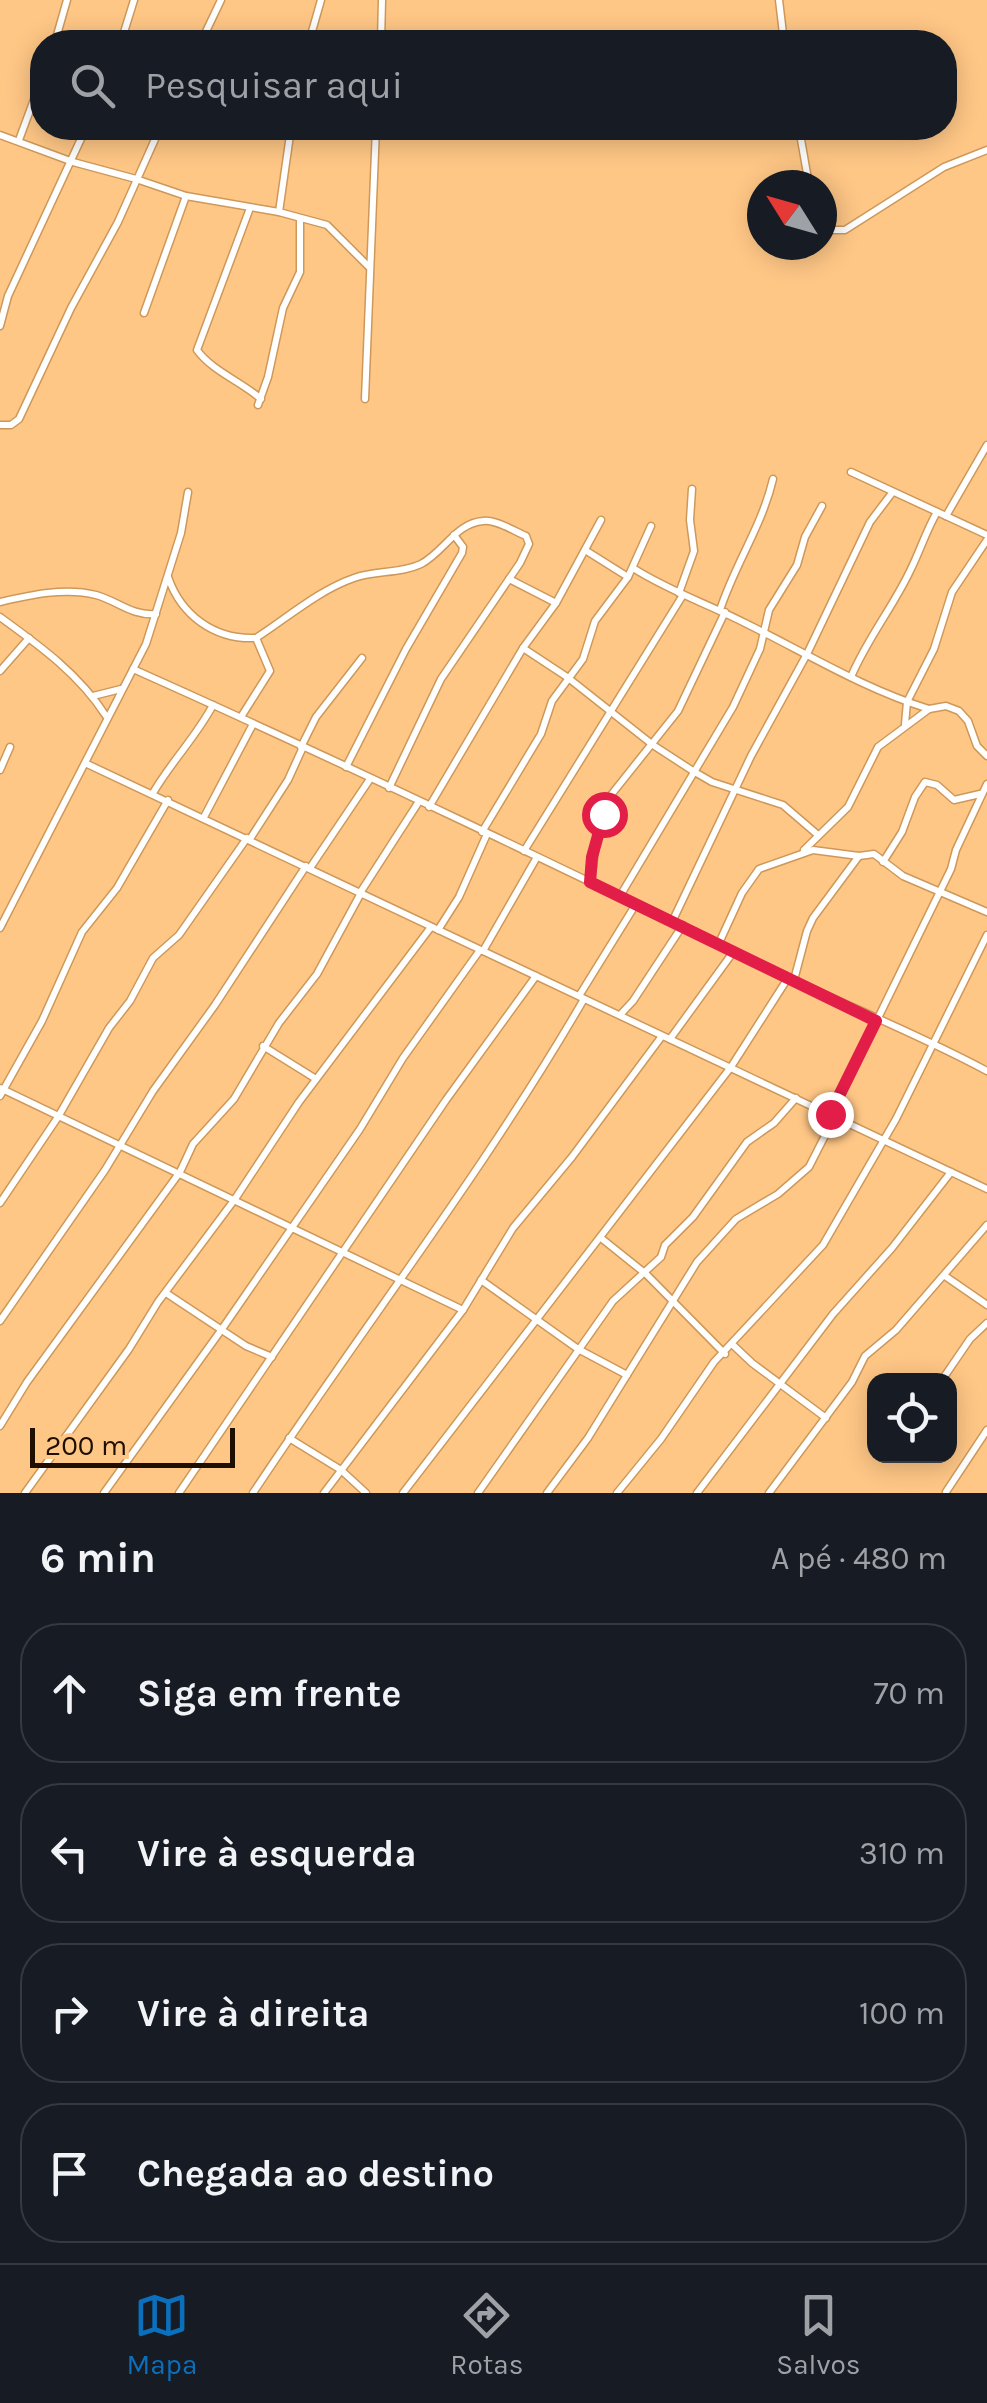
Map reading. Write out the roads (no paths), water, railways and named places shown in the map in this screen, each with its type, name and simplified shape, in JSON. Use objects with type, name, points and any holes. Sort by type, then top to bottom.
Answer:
[{"type":"street","points":[[58,30],[67,0]]},
{"type":"street","points":[[124,30],[134,0]]},
{"type":"street","points":[[207,30],[221,0]]},
{"type":"street","points":[[312,30],[321,0]]},
{"type":"street","points":[[381,30],[382,0]]},
{"type":"street","points":[[779,0],[783,30]]},
{"type":"street","points":[[18,140],[30,109]]},
{"type":"street","points":[[0,135],[186,196],[278,212],[333,229],[369,267]]},
{"type":"street","points":[[0,326],[26,254],[81,140]]},
{"type":"street","points":[[0,425],[10,425],[19,418],[154,140]]},
{"type":"street","points":[[278,212],[289,140]]},
{"type":"street","points":[[365,399],[375,140]]},
{"type":"street","points":[[801,140],[806,170]]},
{"type":"street","points":[[837,230],[845,230],[944,167],[987,150]]},
{"type":"street","points":[[144,312],[186,196]]},
{"type":"street","points":[[250,208],[197,350],[202,358],[242,382],[260,402],[283,308],[300,272],[300,220]]},
{"type":"street","points":[[851,677],[860,654],[911,570],[924,533],[942,514],[987,445]]},
{"type":"street","points":[[851,472],[987,538],[952,592],[934,649],[907,702],[905,725]]},
{"type":"street","points":[[590,882],[597,835],[611,795],[678,711],[722,611],[728,585],[759,526],[773,479]]},
{"type":"street","points":[[524,851],[681,594],[694,551],[692,489]]},
{"type":"street","points":[[0,928],[133,669],[182,534],[188,492]]},
{"type":"street","points":[[673,920],[734,789],[808,654],[870,522],[892,493]]},
{"type":"street","points":[[620,896],[733,708],[760,649],[762,631],[778,593],[797,565],[805,537],[822,506]]},
{"type":"street","points":[[168,577],[175,597],[187,613],[211,629],[242,639],[256,638],[335,586],[371,573],[419,565],[467,526],[490,520],[526,536],[526,551],[441,679],[390,788]]},
{"type":"street","points":[[428,808],[523,648],[556,603],[601,520]]},
{"type":"street","points":[[25,1493],[316,1079],[459,897],[484,833],[541,734],[552,700],[583,658],[595,620],[628,577],[652,526]]},
{"type":"street","points":[[346,767],[406,649],[462,553],[454,535]]},
{"type":"street","points":[[585,550],[628,577]]},
{"type":"street","points":[[633,568],[907,702],[959,711],[968,721],[977,746],[987,756]]},
{"type":"street","points":[[509,579],[556,603]]},
{"type":"street","points":[[0,602],[39,593],[82,593],[100,596],[128,611],[156,614]]},
{"type":"street","points":[[0,617],[52,655],[94,696],[106,716]]},
{"type":"street","points":[[0,671],[29,638]]},
{"type":"street","points":[[241,717],[270,671],[256,638]]},
{"type":"street","points":[[523,648],[693,771],[783,805],[818,835]]},
{"type":"street","points":[[0,1204],[109,1028],[130,1001],[153,958],[179,935],[248,838],[288,780],[316,718],[362,658]]},
{"type":"street","points":[[133,669],[987,1071]]},
{"type":"street","points":[[94,696],[122,688]]},
{"type":"street","points":[[153,793],[213,705]]},
{"type":"street","points":[[803,852],[848,806],[878,747],[929,708]]},
{"type":"street","points":[[204,817],[254,724]]},
{"type":"street","points":[[0,770],[10,747]]},
{"type":"street","points":[[85,763],[987,1189]]},
{"type":"street","points":[[0,1322],[122,1144],[153,1091],[370,779]]},
{"type":"street","points":[[884,862],[925,782],[937,785],[954,800],[982,794]]},
{"type":"street","points":[[547,1493],[588,1438],[697,1262],[736,1219],[778,1194],[810,1167],[987,784]]},
{"type":"street","points":[[168,800],[117,888],[82,932],[42,1021],[1,1091],[122,1144],[463,1310]]},
{"type":"street","points":[[0,1426],[26,1382],[180,1172],[193,1144],[234,1098],[263,1046],[316,974],[418,802]]},
{"type":"street","points":[[719,943],[742,893],[759,869],[813,850],[874,854],[903,876],[987,912]]},
{"type":"street","points":[[403,1493],[731,1068],[791,979],[807,931],[859,856]]},
{"type":"street","points":[[104,1493],[360,1128],[402,1058],[481,950],[537,857]]},
{"type":"street","points":[[253,1493],[485,1158],[637,904]]},
{"type":"street","points":[[620,1015],[633,1002],[683,925]]},
{"type":"street","points":[[617,1493],[661,1439],[703,1376],[823,1245],[934,1043],[987,936]]},
{"type":"street","points":[[324,1493],[463,1310],[513,1228],[734,950]]},
{"type":"street","points":[[180,1493],[446,1100],[536,976]]},
{"type":"street","points":[[263,1046],[316,1079]]},
{"type":"street","points":[[478,1493],[613,1301],[646,1274],[668,1242],[693,1217],[731,1161],[796,1098]]},
{"type":"street","points":[[696,1493],[833,1314],[952,1172]]},
{"type":"street","points":[[769,1493],[852,1382],[865,1356],[883,1343],[987,1226]]},
{"type":"street","points":[[601,1238],[646,1274],[725,1354]]},
{"type":"street","points":[[945,1276],[987,1305]]},
{"type":"street","points":[[481,1280],[578,1348],[627,1375]]},
{"type":"street","points":[[166,1294],[246,1346],[272,1357]]},
{"type":"street","points":[[947,1373],[970,1338],[987,1322]]},
{"type":"street","points":[[733,1345],[826,1418]]},
{"type":"street","points":[[946,1492],[986,1432]]},
{"type":"street","points":[[289,1438],[341,1470],[366,1493]]}]
